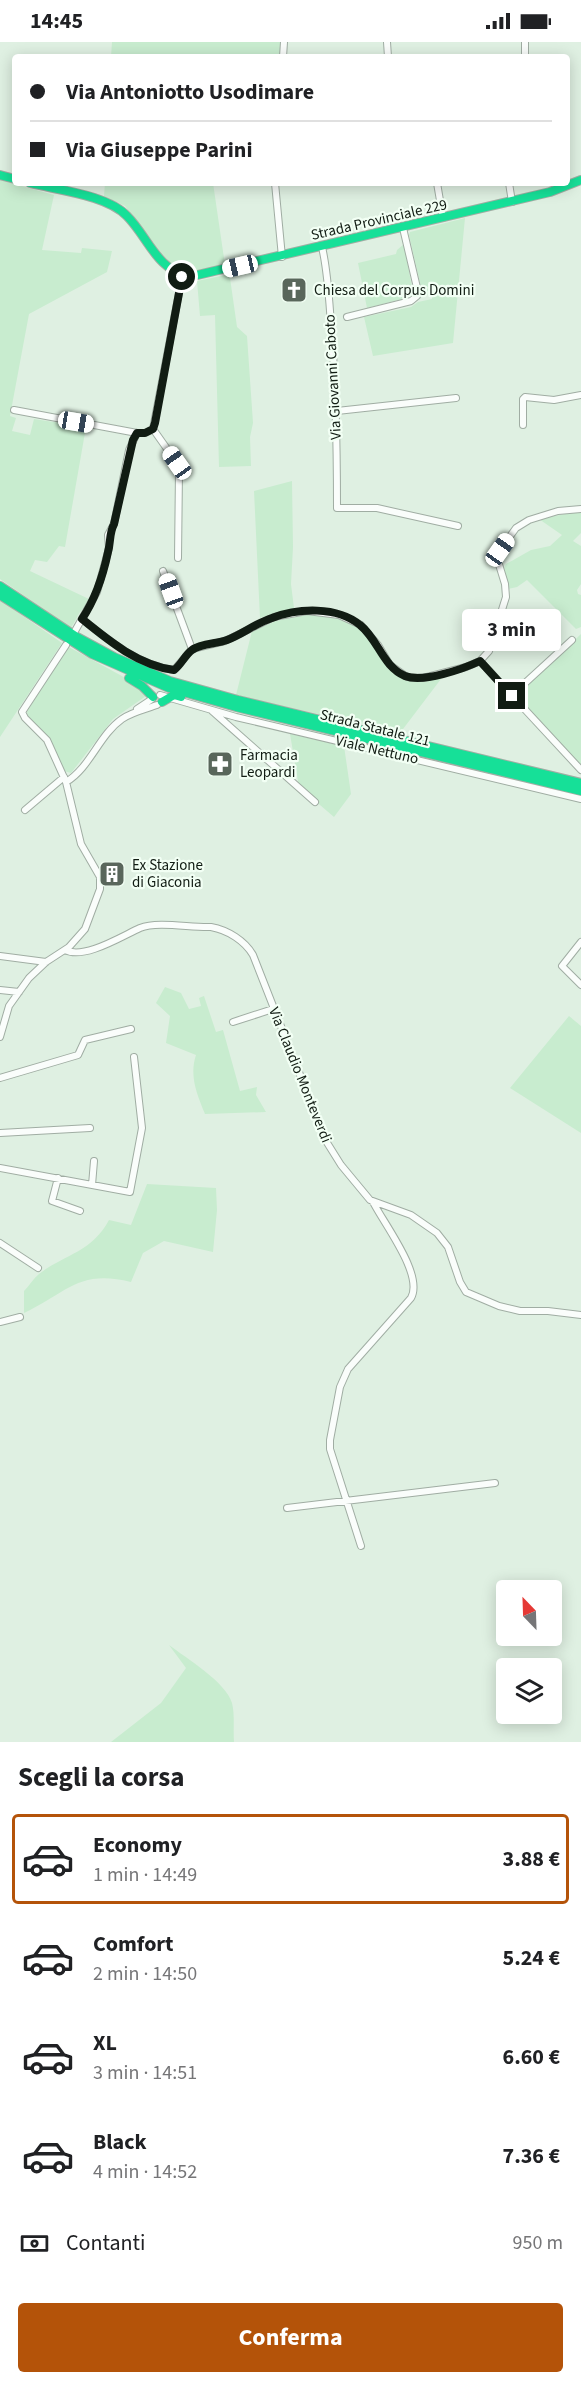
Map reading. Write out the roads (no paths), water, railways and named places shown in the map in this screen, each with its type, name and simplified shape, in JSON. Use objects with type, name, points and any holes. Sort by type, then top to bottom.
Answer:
[{"type":"main road","points":[[41,186],[120,208],[162,262],[182,277]]},
{"type":"main road","name":"Strada Provinciale 229","points":[[182,277],[198,276],[282,257],[512,202],[566,186]]},
{"type":"main road","points":[[0,586],[77,637],[114,657],[162,697]]},
{"type":"main road","points":[[0,595],[162,697]]},
{"type":"main road","points":[[92,654],[108,668],[162,697]]},
{"type":"main road","name":"Strada Statale 121","points":[[162,697],[236,707],[581,791]]},
{"type":"main road","name":"Strada Statale 121","points":[[162,697],[238,700],[581,783]]},
{"type":"street","points":[[275,186],[282,257]]},
{"type":"street","points":[[438,186],[443,218]]},
{"type":"street","points":[[509,186],[512,202]]},
{"type":"street","points":[[347,317],[411,301],[417,297],[418,292],[403,228]]},
{"type":"street","name":"Via Giovanni Caboto","points":[[322,247],[327,267],[336,411],[337,508],[377,508],[458,526]]},
{"type":"street","points":[[178,558],[179,471],[177,463],[153,429],[182,277]]},
{"type":"street","points":[[523,425],[523,399],[525,397],[554,399],[581,395]]},
{"type":"street","points":[[336,411],[456,398]]},
{"type":"street","points":[[15,410],[137,433],[145,433],[153,429]]},
{"type":"street","points":[[75,631],[98,592],[109,548],[108,535],[114,524],[129,450],[137,433]]},
{"type":"street","points":[[82,619],[124,652],[160,667],[174,670],[192,650],[225,641],[274,617],[307,610],[339,615],[361,625],[378,645],[390,665],[406,676],[423,678],[480,661],[489,651],[505,606],[505,584],[498,558],[500,550],[522,522],[558,511],[581,509]]},
{"type":"street","points":[[163,571],[192,650]]},
{"type":"street","points":[[512,696],[572,639]]},
{"type":"street","points":[[0,1036],[9,1006],[19,992],[46,962],[65,950],[86,928],[100,889],[100,879],[81,844],[65,779],[47,740],[22,712],[66,645]]},
{"type":"street","points":[[480,661],[581,770]]},
{"type":"street","points":[[25,810],[65,779],[75,776],[113,726],[124,717],[162,697]]},
{"type":"street","name":"Viale Nettuno","points":[[162,697],[581,799]]},
{"type":"street","points":[[210,710],[315,802]]},
{"type":"street","name":"Via Claudio Monteverdi","points":[[65,950],[76,954],[116,941],[147,926],[218,928],[244,943],[249,948],[326,1141],[341,1165],[372,1201],[411,1215],[437,1233],[452,1255],[463,1288],[471,1295],[520,1311],[548,1311],[581,1315]]},
{"type":"street","points":[[581,942],[562,966],[581,985]]},
{"type":"street","points":[[0,956],[46,962]]},
{"type":"street","points":[[0,990],[19,992]]},
{"type":"street","points":[[233,1022],[273,1009]]},
{"type":"street","points":[[0,1078],[78,1055],[85,1040],[131,1029]]},
{"type":"street","points":[[0,1168],[130,1192],[142,1128],[134,1057]]},
{"type":"street","points":[[0,1133],[90,1128]]},
{"type":"street","points":[[92,1185],[94,1161]]},
{"type":"street","points":[[58,1178],[52,1201],[80,1211]]},
{"type":"street","points":[[361,1546],[330,1440],[340,1387],[348,1369],[411,1298],[415,1287],[407,1261],[372,1201]]},
{"type":"street","points":[[0,1243],[38,1268]]},
{"type":"street","points":[[0,1322],[20,1317]]},
{"type":"street","points":[[287,1508],[495,1483]]},
{"type":"place","name":"Chiesa del Corpus Domini","points":[[294,290]]},
{"type":"place","name":"Farmacia Leopardi","points":[[220,764]]},
{"type":"place","name":"Ex Stazione di Giaconia","points":[[112,874]]}]
